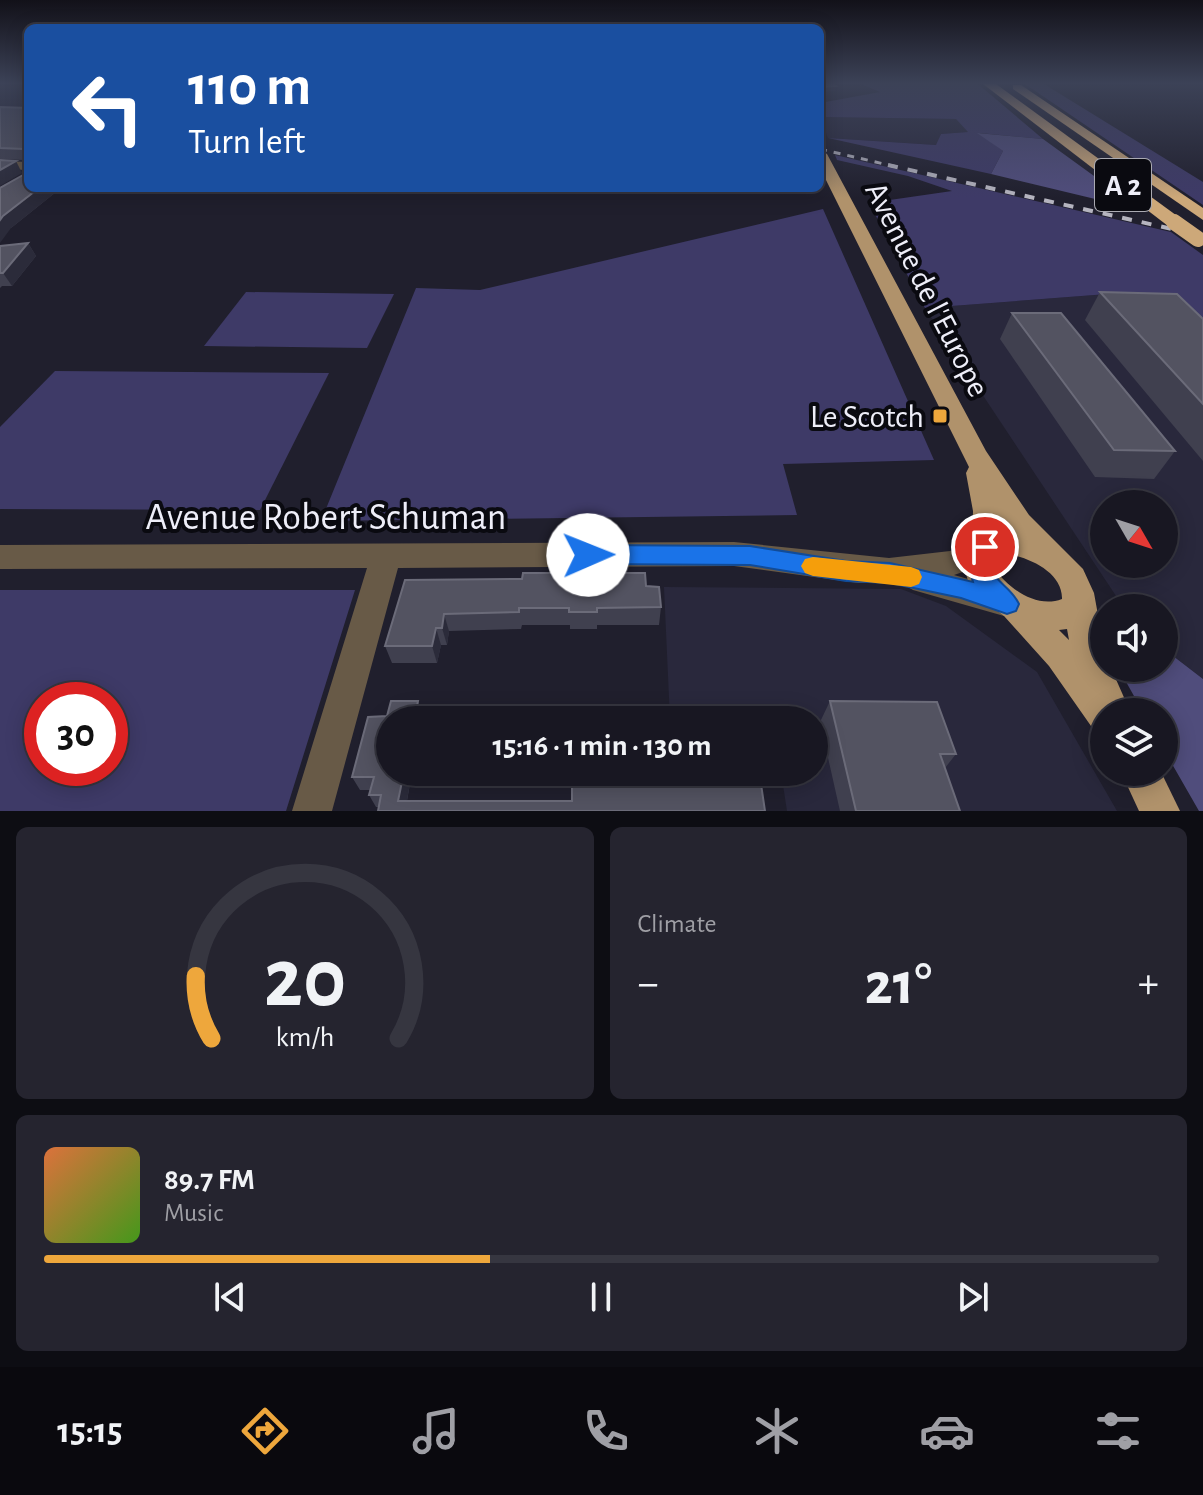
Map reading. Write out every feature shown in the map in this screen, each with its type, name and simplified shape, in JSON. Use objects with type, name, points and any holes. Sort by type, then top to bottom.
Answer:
[{"type":"highway","name":"A 2","points":[[1039,122],[1200,241]]},
{"type":"highway","name":"A 2","points":[[1069,122],[1203,215]]},
{"type":"main road","name":"Avenue de l'Europe","points":[[824,162],[975,455],[1019,523],[1047,552]]},
{"type":"main road","name":"Avenue de l'Europe","points":[[975,455],[987,511],[984,549]]},
{"type":"main road","points":[[1093,698],[1061,655],[982,577],[978,564],[984,549],[1011,540],[1047,552],[1063,565],[1074,579],[1088,653],[1106,698]]},
{"type":"main road","points":[[1012,606],[1042,617],[1060,616],[1072,610],[1078,599]]},
{"type":"main road","points":[[1147,786],[1160,811]]},
{"type":"street","points":[[0,165],[24,166]]},
{"type":"street","name":"Avenue Robert Schuman","points":[[890,573],[938,567],[984,549]]},
{"type":"street","name":"Avenue Robert Schuman","points":[[0,557],[734,554],[834,570],[890,573],[961,588],[1012,606]]},
{"type":"street","points":[[312,811],[386,556]]},
{"type":"shaded area","points":[[824,122],[959,122],[969,132],[941,134],[937,145],[828,138]]},
{"type":"shaded area","points":[[959,122],[1023,122],[1043,139],[979,133],[1003,151],[991,174],[828,138],[936,145],[941,134],[968,132]]},
{"type":"shaded area","points":[[1081,122],[1105,122],[1203,182],[1203,205]]},
{"type":"shaded area","points":[[977,133],[1043,139],[1141,210],[991,174],[1003,151]]},
{"type":"shaded area","points":[[835,155],[1171,232],[1203,255],[1203,325],[1186,309],[1134,292],[925,308],[869,203],[952,191],[908,176],[837,160]]},
{"type":"shaded area","points":[[823,209],[934,460],[783,464],[797,515],[321,521],[416,288],[480,290]]},
{"type":"shaded area","points":[[246,292],[394,294],[367,348],[204,346]]},
{"type":"shaded area","points":[[1134,292],[1186,309],[1203,325],[1203,679],[1178,660],[1178,594],[1115,594],[1104,578],[1178,578],[1178,490],[1090,490],[1090,557],[925,308]]},
{"type":"shaded area","points":[[55,371],[329,373],[260,510],[0,509],[0,427]]},
{"type":"shaded area","points":[[664,587],[901,589],[946,606],[1037,672],[1090,764],[1090,786],[1103,786],[1117,811],[787,811],[783,786],[828,786],[828,706],[669,706]]},
{"type":"shaded area","points":[[0,590],[355,590],[286,811],[0,811]]},
{"type":"shaded area","points":[[1178,660],[1203,679],[1203,811],[1199,811],[1178,774],[1178,698],[1135,698],[1126,682],[1178,682]]},
{"type":"building","points":[[0,122],[24,122],[24,149],[0,148]]},
{"type":"building","points":[[24,149],[24,192],[34,192],[0,220],[0,188],[23,175]]},
{"type":"building","points":[[0,160],[16,161],[0,170]]},
{"type":"building","points":[[28,243],[3,273],[0,273],[0,246]]},
{"type":"building","points":[[1100,292],[1177,294],[1203,319],[1203,404]]},
{"type":"building","points":[[1012,313],[1061,313],[1175,451],[1114,450]]},
{"type":"building","points":[[523,573],[645,573],[646,586],[659,587],[661,607],[597,608],[597,612],[569,612],[569,608],[519,608],[519,612],[444,614],[442,628],[436,628],[432,646],[385,646],[405,580],[522,579]]},
{"type":"building","points":[[391,701],[418,701],[417,706],[390,706]]},
{"type":"building","points":[[830,701],[937,702],[956,754],[940,754],[960,811],[856,811]]},
{"type":"building","points":[[368,717],[376,717],[376,786],[401,786],[398,801],[572,801],[572,786],[761,786],[765,811],[378,811],[381,795],[369,795],[374,777],[352,777]]},
{"type":"railway","points":[[824,150],[897,167]]},
{"type":"railway","points":[[888,165],[1203,236]]},
{"type":"slow traffic","points":[[813,566],[911,577]]},
{"type":"place","name":"Le Scotch","points":[[940,416]]},
{"type":"route","points":[[588,555],[750,555],[823,568],[890,573],[934,581],[1007,604],[992,591],[980,573],[978,560],[985,547]]}]
